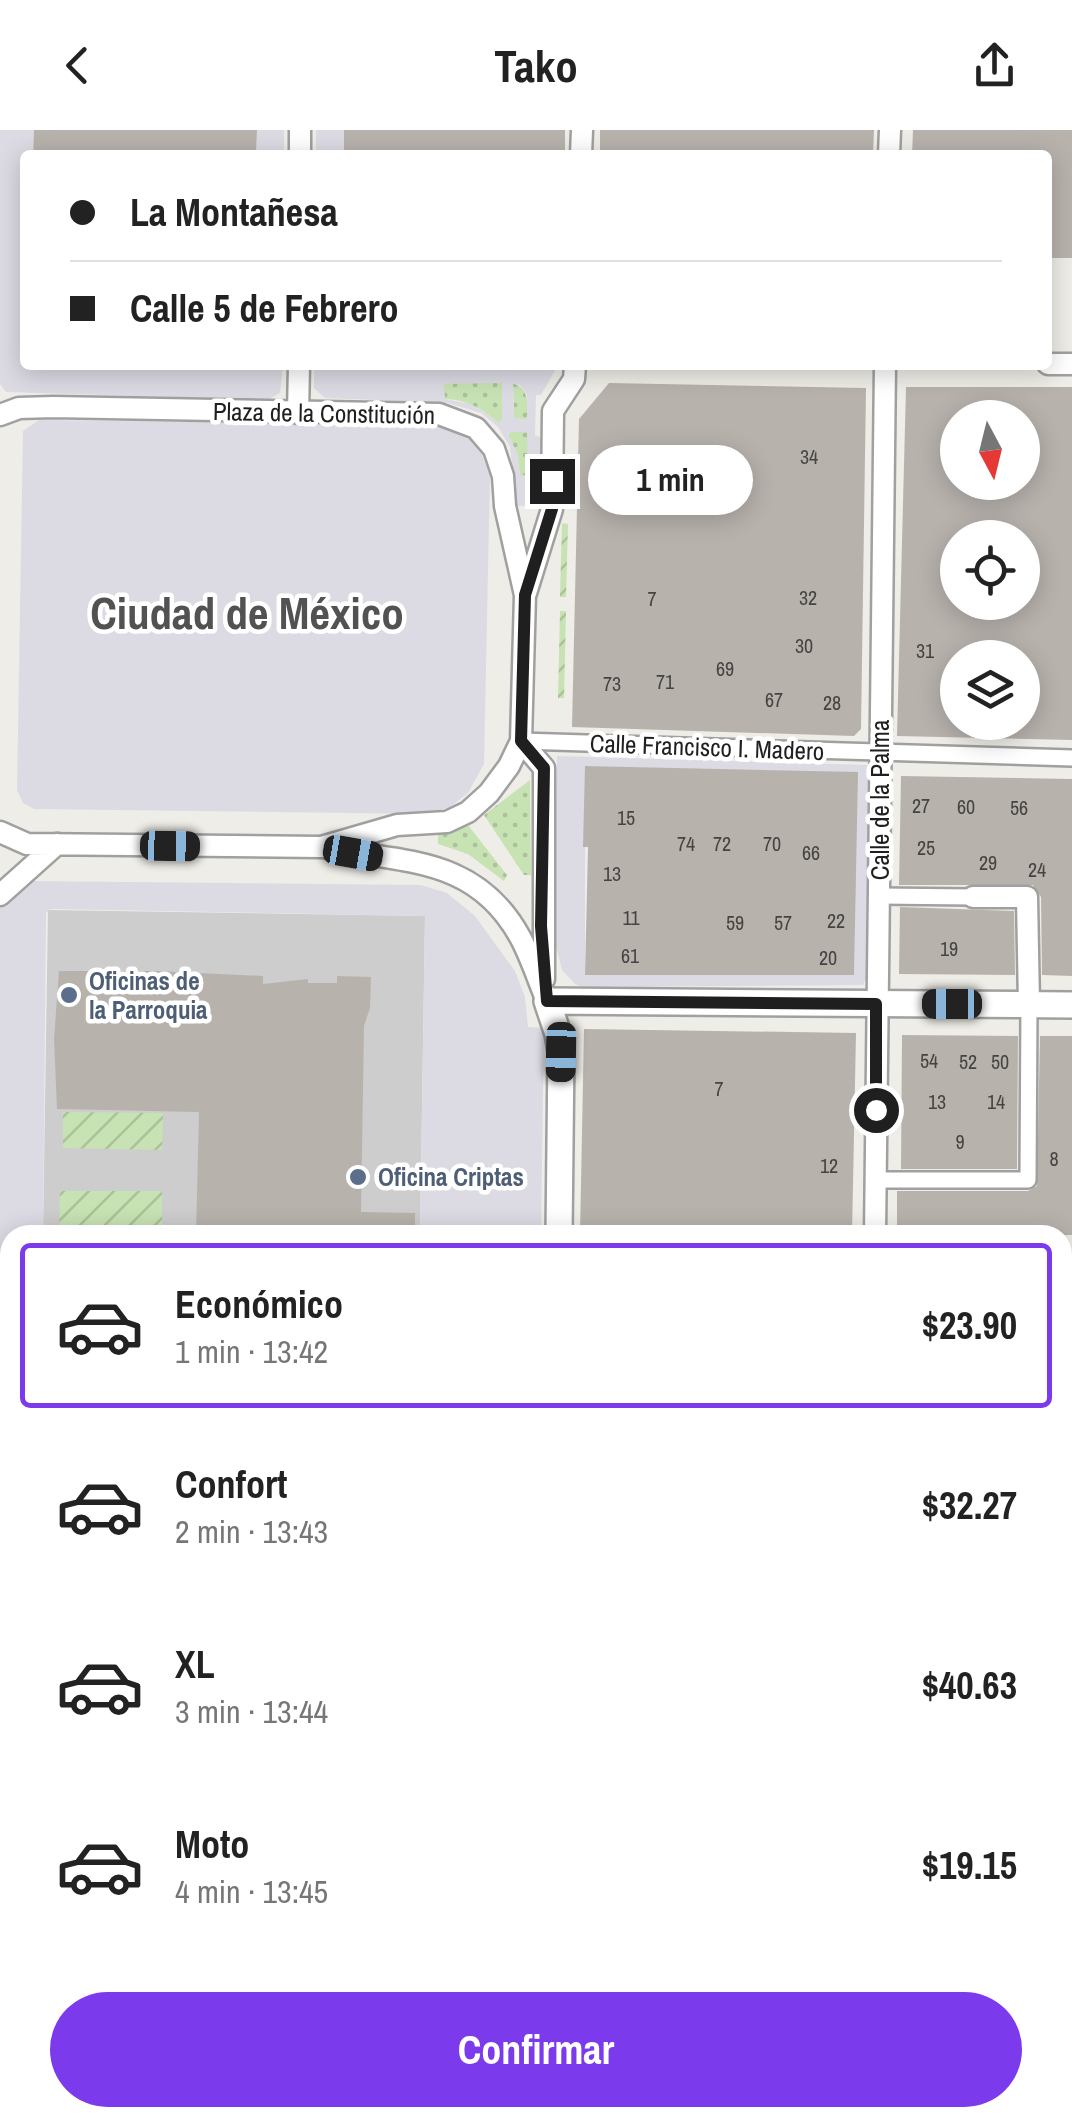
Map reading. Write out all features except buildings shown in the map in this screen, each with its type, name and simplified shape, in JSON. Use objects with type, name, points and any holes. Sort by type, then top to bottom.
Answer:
[{"type":"street","points":[[298,412],[299,370]]},
{"type":"street","points":[[525,595],[552,509],[554,410],[574,379],[574,370]]},
{"type":"street","name":"Calle de la Palma","points":[[875,1225],[885,370]]},
{"type":"street","name":"Plaza de la Constitución","points":[[0,415],[19,408],[53,408],[440,414],[460,419],[476,428],[494,449],[504,476],[505,506],[525,595],[521,741],[489,794],[459,817],[431,824],[397,825],[321,848],[26,844],[0,832]]},
{"type":"street","points":[[521,741],[544,768],[541,926],[547,1001]]},
{"type":"street","name":"Calle Francisco I. Madero","points":[[521,741],[1072,758]]},
{"type":"street","points":[[0,895],[57,844]]},
{"type":"street","points":[[321,848],[431,864],[467,878],[506,916],[520,938],[547,1001],[561,1052],[559,1225]]},
{"type":"street","points":[[876,1180],[1028,1180],[1027,897],[879,896]]},
{"type":"street","points":[[547,1001],[1072,1005]]},
{"type":"shaded area","points":[[0,130],[34,130],[33,150],[20,150],[20,370],[282,370],[280,393],[267,400],[6,392],[0,384]]},
{"type":"shaded area","points":[[257,130],[284,130],[284,150],[256,150]]},
{"type":"shaded area","points":[[316,130],[344,130],[344,150],[316,150]]},
{"type":"shaded area","points":[[314,370],[555,370],[541,395],[536,395],[535,435],[542,438],[543,445],[541,505],[517,506],[510,447],[498,427],[481,413],[448,403],[325,398],[314,388]],"holes":[[[502,383],[500,423],[471,404],[445,399],[444,384]],[[513,384],[520,385],[527,395],[527,419],[514,418]],[[527,432],[528,475],[520,476],[517,453],[508,434]]]},
{"type":"shaded area","points":[[39,420],[435,425],[469,439],[482,455],[490,475],[484,764],[468,793],[450,807],[425,814],[34,809],[23,803],[17,790],[23,431]]},
{"type":"shaded area","points":[[557,756],[868,765],[863,985],[582,987],[562,970],[554,938]],"holes":[[[585,766],[856,774],[854,973],[585,975]]]},
{"type":"shaded area","points":[[27,881],[421,885],[447,893],[475,916],[515,971],[525,997],[528,1027],[544,1028],[541,1225],[420,1225],[425,916],[51,909],[46,913],[43,1225],[0,1225],[0,906]]},
{"type":"shaded area","points":[[48,910],[425,916],[420,1225],[43,1225]]},
{"type":"green space","points":[[503,382],[499,424],[474,406],[444,399],[444,383]]},
{"type":"green space","points":[[513,383],[525,393],[528,419],[514,419]]},
{"type":"green space","points":[[510,432],[528,432],[528,475],[520,476]]},
{"type":"green space","points":[[562,523],[568,524],[566,597],[560,597]]},
{"type":"green space","points":[[560,611],[566,611],[564,698],[558,698]]},
{"type":"green space","points":[[530,780],[531,875],[524,875],[484,815]]},
{"type":"green space","points":[[468,825],[507,875],[504,881],[468,854],[438,844],[438,834]]},
{"type":"green space","points":[[63,1112],[163,1113],[162,1150],[63,1148]]},
{"type":"green space","points":[[60,1191],[162,1191],[162,1225],[59,1225]]},
{"type":"place","name":"Oficinas de la Parroquia","points":[[69,995]]},
{"type":"place","name":"Oficina Criptas","points":[[358,1177]]},
{"type":"district","name":"Ciudad de México","points":[[247,613]]},
{"type":"route","points":[[552,481],[552,509],[525,595],[521,741],[544,768],[541,926],[547,1001],[876,1004],[876,1110]]}]
